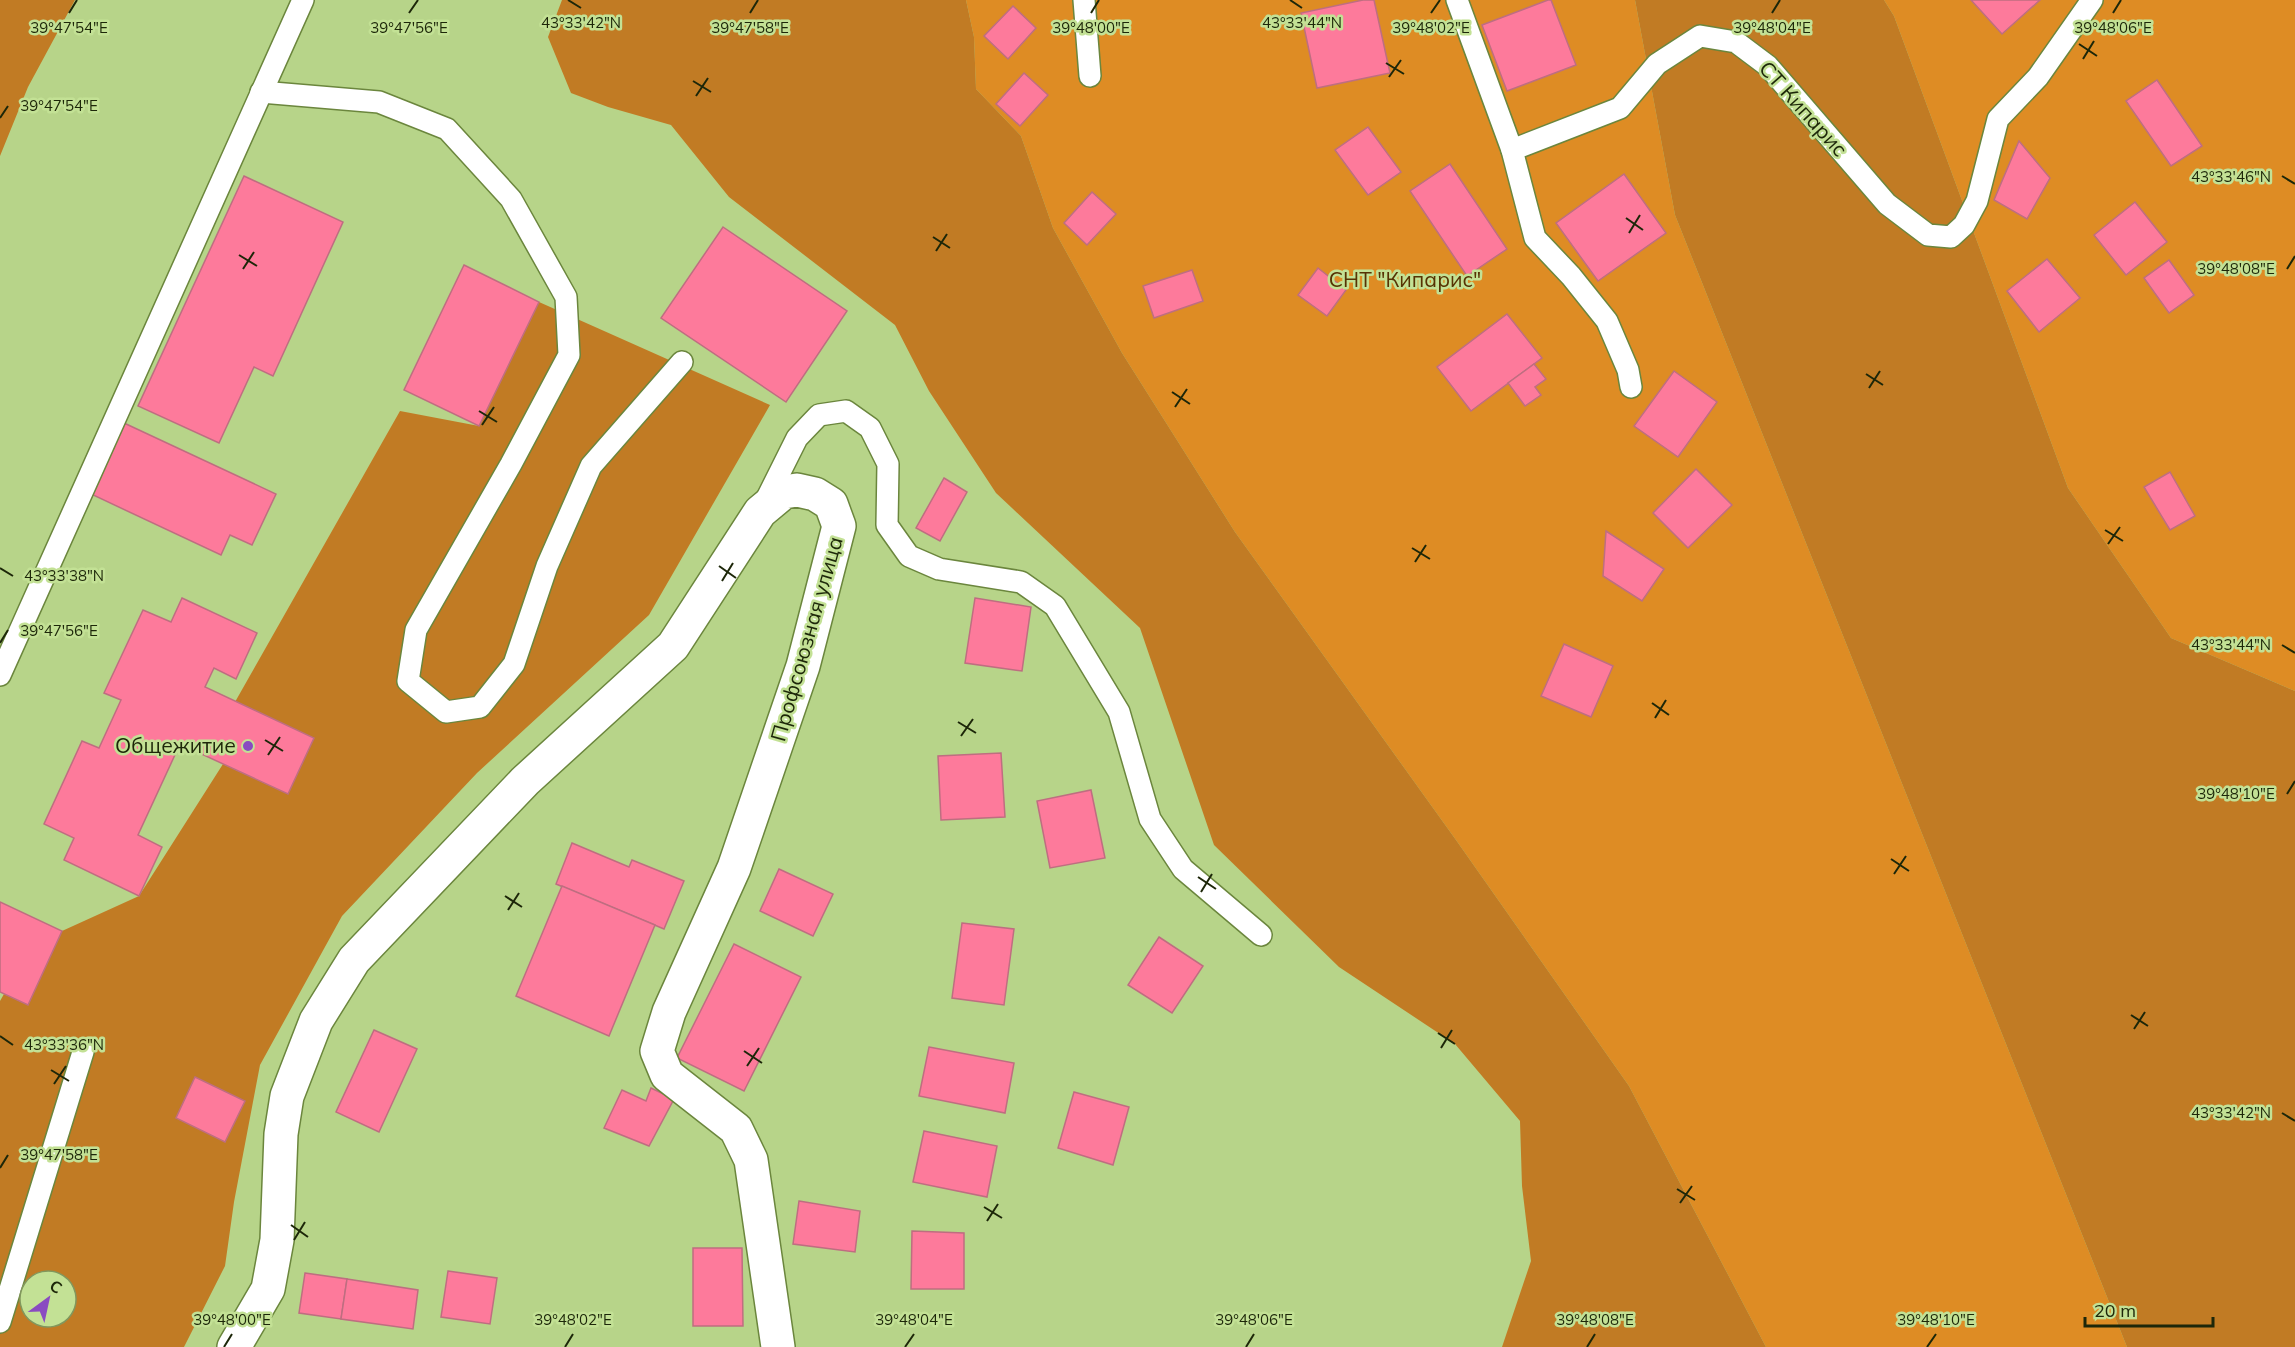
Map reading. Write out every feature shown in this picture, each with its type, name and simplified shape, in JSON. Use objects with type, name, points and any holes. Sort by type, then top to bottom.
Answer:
[{"type":"street","name":"Профсоюзная улица","points":[[234,1347],[268,1289],[277,1240],[281,1134],[286,1096],[315,1021],[354,960],[525,781],[673,646],[760,512],[784,492],[797,490],[815,494],[831,504],[839,526],[803,666],[734,868],[669,1012],[657,1051],[667,1075],[736,1129],[752,1160],[778,1347]]},
{"type":"lane","points":[[0,675],[303,0]]},
{"type":"lane","points":[[1084,0],[1090,76]]},
{"type":"lane","points":[[1457,0],[1512,150],[1534,238],[1571,276],[1607,321],[1628,370],[1631,387]]},
{"type":"lane","name":"СТ Кипарис","points":[[1512,150],[1620,108],[1657,64],[1700,36],[1736,42],[1768,66],[1887,204],[1928,234],[1951,237],[1965,225],[1977,201],[1998,119],[2038,76],[2092,0]]},
{"type":"lane","points":[[261,92],[379,102],[447,129],[511,199],[566,297],[569,356],[511,464],[416,630],[408,681],[446,712],[480,707],[514,664],[547,566],[591,466],[682,362]]},
{"type":"lane","points":[[760,512],[797,438],[819,415],[846,411],[870,428],[888,464],[887,525],[909,556],[939,569],[1021,582],[1054,606],[1119,712],[1150,819],[1183,869],[1261,935]]},
{"type":"lane","points":[[0,1322],[83,1052]]},
{"type":"green space","name":"СНТ \"Кипарис\"","points":[[966,0],[1635,0],[1675,215],[2127,1347],[1766,1347],[1629,1086],[1235,532],[1122,353],[1053,228],[1021,136],[976,89],[974,37]]},
{"type":"green space","points":[[1884,0],[2295,0],[2295,691],[2171,638],[2068,488],[1894,16]]},
{"type":"shaded area","points":[[0,0],[75,0],[28,87],[0,156]]},
{"type":"shaded area","points":[[562,0],[966,0],[974,37],[976,89],[1021,136],[1053,228],[1122,353],[1235,532],[1629,1086],[1766,1347],[1502,1347],[1531,1261],[1522,1186],[1520,1121],[1455,1044],[1339,967],[1214,845],[1140,628],[996,493],[929,391],[895,325],[729,197],[671,125],[608,107],[571,93],[548,37]]},
{"type":"shaded area","points":[[1635,0],[1884,0],[1894,16],[2068,488],[2171,638],[2295,691],[2295,1347],[2127,1347],[1675,215]]},
{"type":"shaded area","points":[[539,302],[770,405],[649,615],[477,773],[342,916],[260,1065],[234,1202],[225,1266],[184,1347],[0,1347],[0,1001],[4,994],[28,1005],[62,931],[139,896],[223,764],[288,794],[314,738],[235,702],[400,411],[479,426]]},
{"type":"building","points":[[1363,0],[1374,0],[1390,73],[1317,88],[1301,13]]},
{"type":"building","points":[[1551,0],[1576,65],[1507,91],[1482,25]]},
{"type":"building","points":[[1971,0],[2040,0],[2002,34]]},
{"type":"building","points":[[1013,6],[1036,28],[1008,59],[984,36]]},
{"type":"building","points":[[1024,73],[1048,95],[1020,126],[996,104]]},
{"type":"building","points":[[2157,80],[2202,146],[2171,166],[2126,101]]},
{"type":"building","points":[[1368,127],[1401,172],[1368,195],[1335,150]]},
{"type":"building","points":[[2019,141],[2050,178],[2027,219],[1994,200]]},
{"type":"building","points":[[1450,164],[1507,249],[1467,276],[1410,191]]},
{"type":"building","points":[[1624,174],[1666,233],[1598,281],[1556,223]]},
{"type":"building","points":[[244,176],[343,222],[273,376],[254,367],[219,443],[138,406]]},
{"type":"building","points":[[1092,192],[1116,214],[1087,245],[1064,223]]},
{"type":"building","points":[[2135,202],[2167,242],[2126,275],[2094,235]]},
{"type":"building","points":[[723,227],[847,311],[786,402],[661,318]]},
{"type":"building","points":[[2047,259],[2080,298],[2039,332],[2007,291]]},
{"type":"building","points":[[2169,260],[2194,295],[2169,313],[2144,278]]},
{"type":"building","points":[[464,265],[539,302],[479,426],[404,390]]},
{"type":"building","points":[[1318,268],[1346,290],[1327,316],[1298,295]]},
{"type":"building","points":[[1192,270],[1203,301],[1154,318],[1143,286]]},
{"type":"building","points":[[1507,314],[1542,358],[1471,411],[1437,367]]},
{"type":"building","points":[[1534,364],[1546,379],[1535,387],[1541,395],[1525,406],[1508,383]]},
{"type":"building","points":[[1674,371],[1717,402],[1678,457],[1634,426]]},
{"type":"building","points":[[124,423],[276,494],[252,545],[230,535],[221,555],[91,494]]},
{"type":"building","points":[[1696,469],[1732,505],[1688,548],[1653,513]]},
{"type":"building","points":[[2170,472],[2195,516],[2170,530],[2144,487]]},
{"type":"building","points":[[944,478],[967,492],[940,541],[916,528]]},
{"type":"building","points":[[1606,531],[1664,569],[1642,601],[1603,576]]},
{"type":"building","name":"Общежитие","points":[[182,598],[257,633],[236,679],[214,668],[205,687],[314,738],[288,794],[180,744],[138,835],[162,847],[139,896],[64,860],[74,838],[44,824],[82,741],[99,748],[121,700],[104,693],[143,610],[171,622]]},
{"type":"building","points":[[975,598],[1031,607],[1022,671],[965,663]]},
{"type":"building","points":[[1564,644],[1613,666],[1591,717],[1541,696]]},
{"type":"building","points":[[1001,753],[1005,817],[941,820],[938,756]]},
{"type":"building","points":[[1091,790],[1105,858],[1050,868],[1037,801]]},
{"type":"building","points":[[572,843],[629,867],[632,860],[684,881],[664,929],[556,884]]},
{"type":"building","points":[[779,869],[833,894],[813,936],[760,911]]},
{"type":"building","points":[[562,886],[655,925],[609,1036],[516,996]]},
{"type":"building","points":[[0,902],[62,931],[28,1005],[0,992]]},
{"type":"building","points":[[962,923],[1014,929],[1004,1005],[952,998]]},
{"type":"building","points":[[1159,937],[1203,966],[1172,1013],[1128,985]]},
{"type":"building","points":[[734,944],[801,977],[744,1091],[677,1058]]},
{"type":"building","points":[[374,1030],[417,1049],[379,1132],[336,1112]]},
{"type":"building","points":[[929,1047],[1014,1063],[1005,1113],[919,1096]]},
{"type":"building","points":[[195,1077],[245,1101],[225,1142],[176,1118]]},
{"type":"building","points":[[651,1088],[674,1099],[649,1146],[604,1128],[622,1090],[646,1101]]},
{"type":"building","points":[[1074,1092],[1129,1107],[1113,1165],[1058,1148]]},
{"type":"building","points":[[924,1131],[997,1146],[987,1197],[913,1182]]},
{"type":"building","points":[[799,1201],[860,1211],[855,1252],[793,1244]]},
{"type":"building","points":[[912,1231],[964,1233],[964,1289],[911,1289]]},
{"type":"building","points":[[693,1248],[742,1248],[743,1326],[693,1326]]},
{"type":"building","points":[[448,1271],[497,1278],[490,1324],[441,1317]]},
{"type":"building","points":[[305,1273],[347,1279],[341,1319],[299,1313]]},
{"type":"building","points":[[347,1279],[418,1290],[413,1329],[341,1319]]},
{"type":"place","name":"Общежитие","points":[[248,746]]}]
